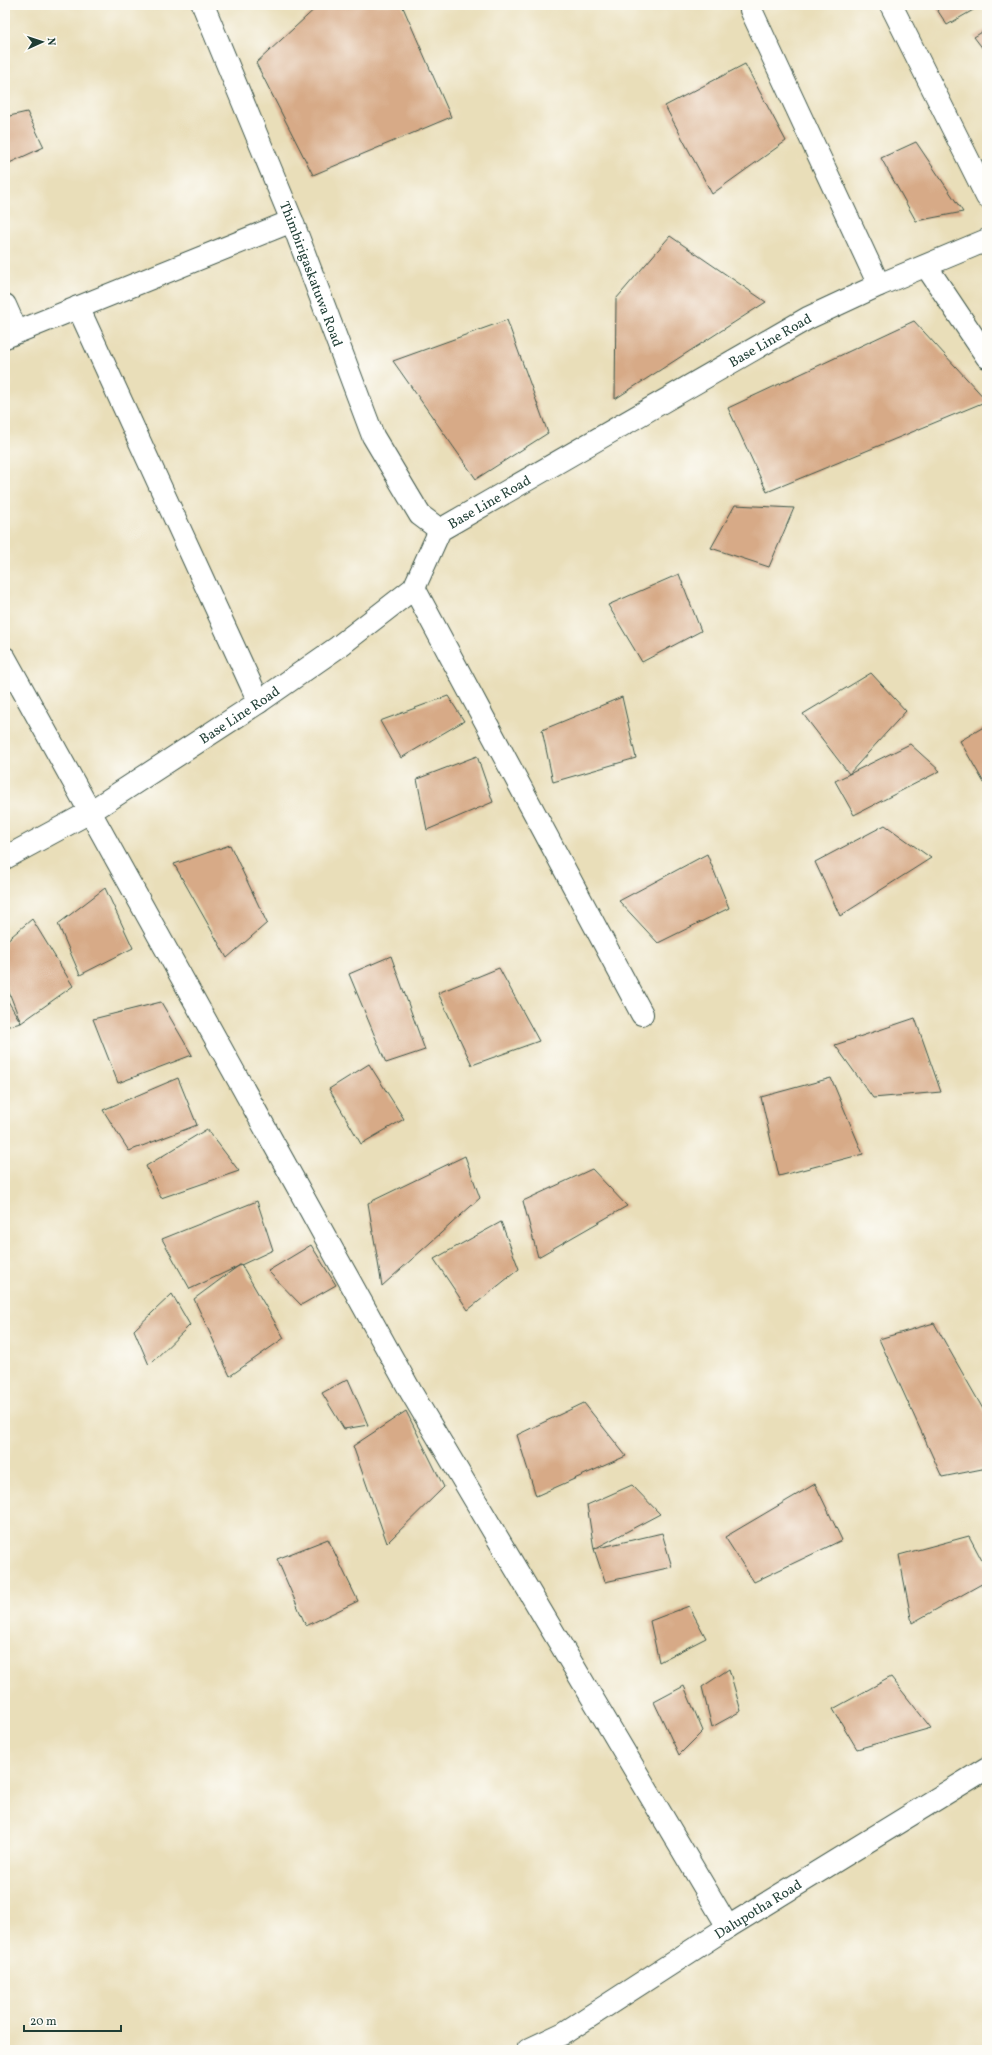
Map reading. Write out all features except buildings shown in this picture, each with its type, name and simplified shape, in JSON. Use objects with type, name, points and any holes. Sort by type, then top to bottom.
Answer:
[{"type":"street","name":"Thimbirigaskatuwa Road","points":[[203,5],[292,221],[373,436],[420,515],[440,530]]},
{"type":"street","points":[[891,5],[987,197]]},
{"type":"street","points":[[751,10],[879,285]]},
{"type":"street","points":[[5,305],[11,334],[292,221]]},
{"type":"street","name":"Base Line Road","points":[[5,858],[90,812],[259,702],[338,647],[414,588],[440,530],[808,318],[879,285],[987,240]]},
{"type":"street","points":[[926,266],[987,357]]},
{"type":"street","points":[[78,307],[259,702]]},
{"type":"street","points":[[414,588],[642,1014]]},
{"type":"street","points":[[5,658],[411,1392],[728,1928]]},
{"type":"street","name":"Dalupotha Road","points":[[528,2050],[564,2033],[728,1928],[987,1768]]}]
